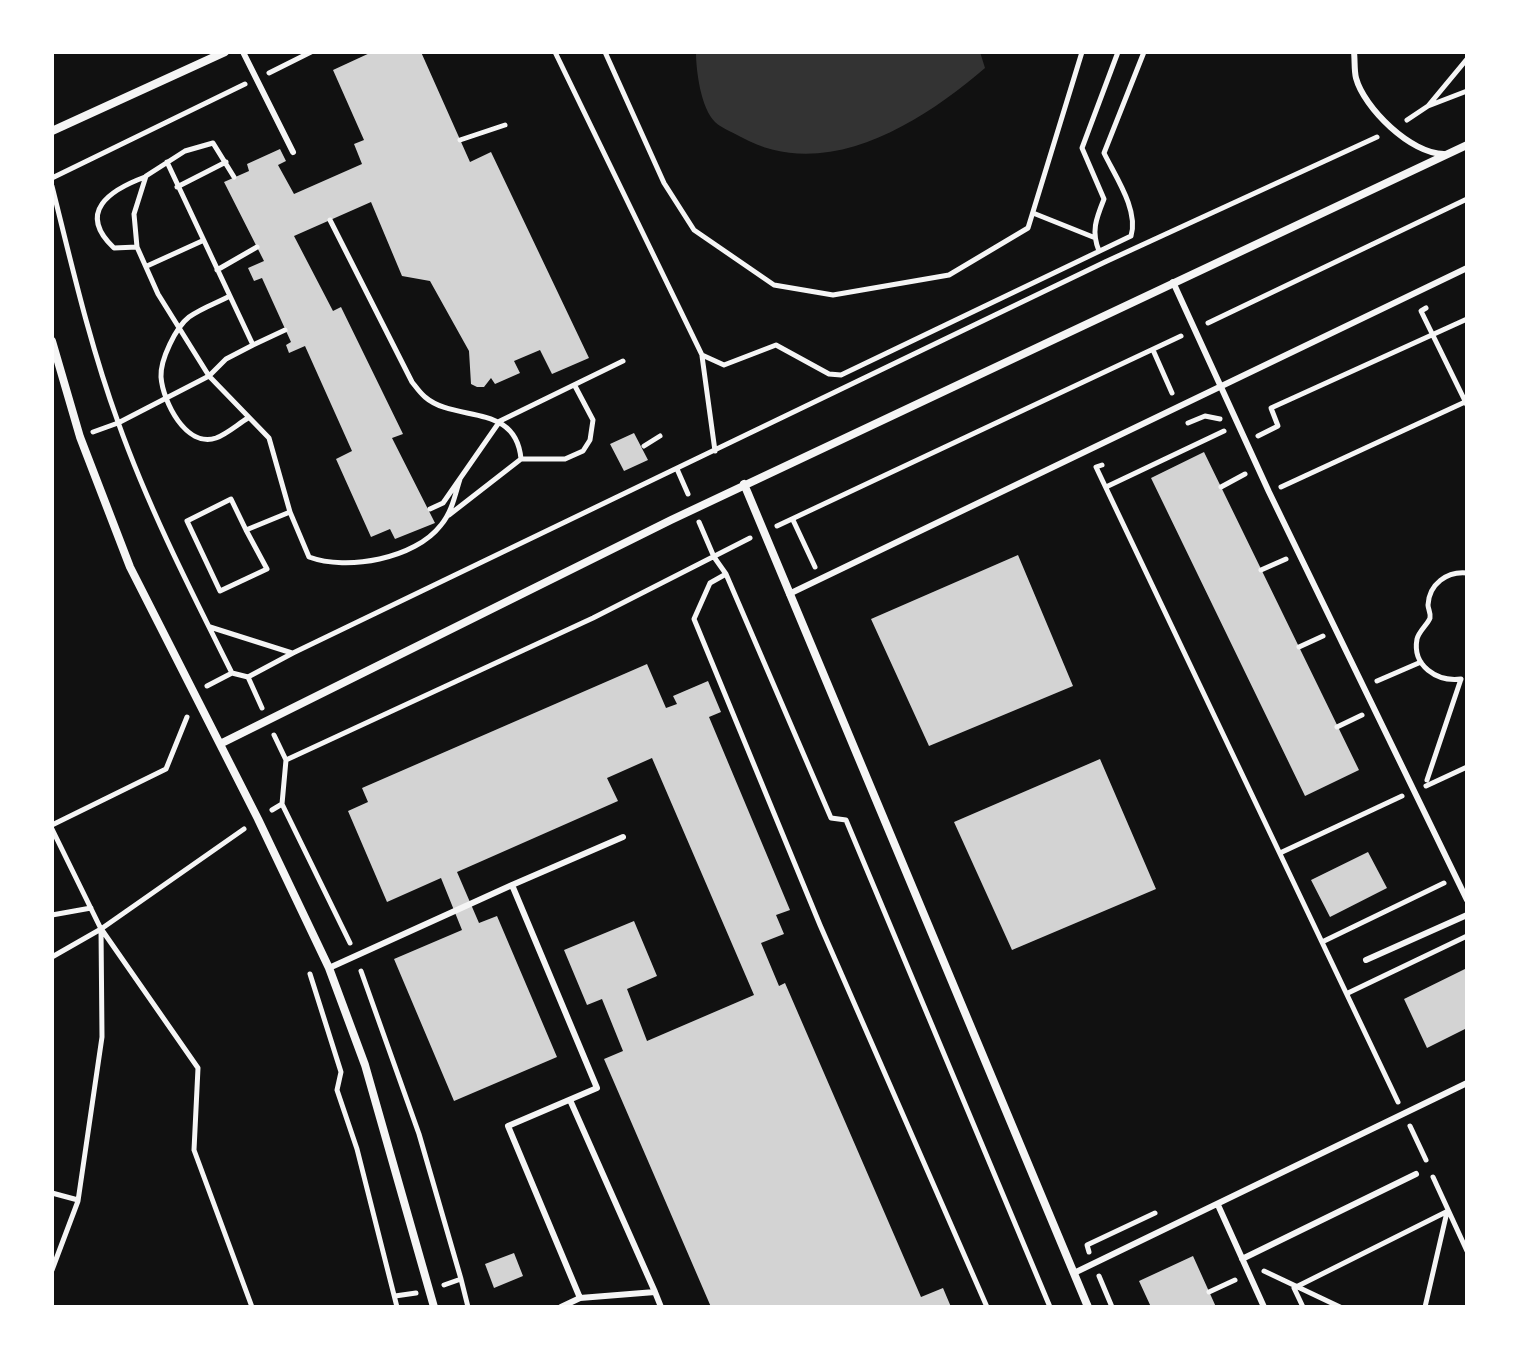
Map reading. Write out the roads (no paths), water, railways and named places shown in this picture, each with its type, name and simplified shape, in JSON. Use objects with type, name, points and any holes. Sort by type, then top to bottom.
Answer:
[{"type":"street","points":[[52,131],[225,52]]},
{"type":"street","points":[[220,744],[744,484],[1467,145]]},
{"type":"street","points":[[52,341],[80,437],[130,567],[258,819],[329,968],[380,1110],[434,1307]]},
{"type":"street","points":[[744,484],[1088,1307]]},
{"type":"lane","points":[[243,52],[293,152]]},
{"type":"lane","points":[[1354,52],[1356,79],[1391,131],[1433,154],[1447,154]]},
{"type":"lane","points":[[789,594],[1467,268]]},
{"type":"lane","points":[[1173,282],[1269,492],[1467,900]]},
{"type":"lane","points":[[329,968],[623,837]]},
{"type":"lane","points":[[512,885],[597,1088],[508,1126],[580,1298]]},
{"type":"lane","points":[[1366,960],[1467,915]]},
{"type":"lane","points":[[1074,1273],[1467,1083]]},
{"type":"lane","points":[[570,1100],[661,1307]]},
{"type":"lane","points":[[1242,1259],[1416,1174]]},
{"type":"lane","points":[[1218,1205],[1264,1307]]},
{"type":"lane","points":[[561,1307],[580,1298],[655,1292]]}]
